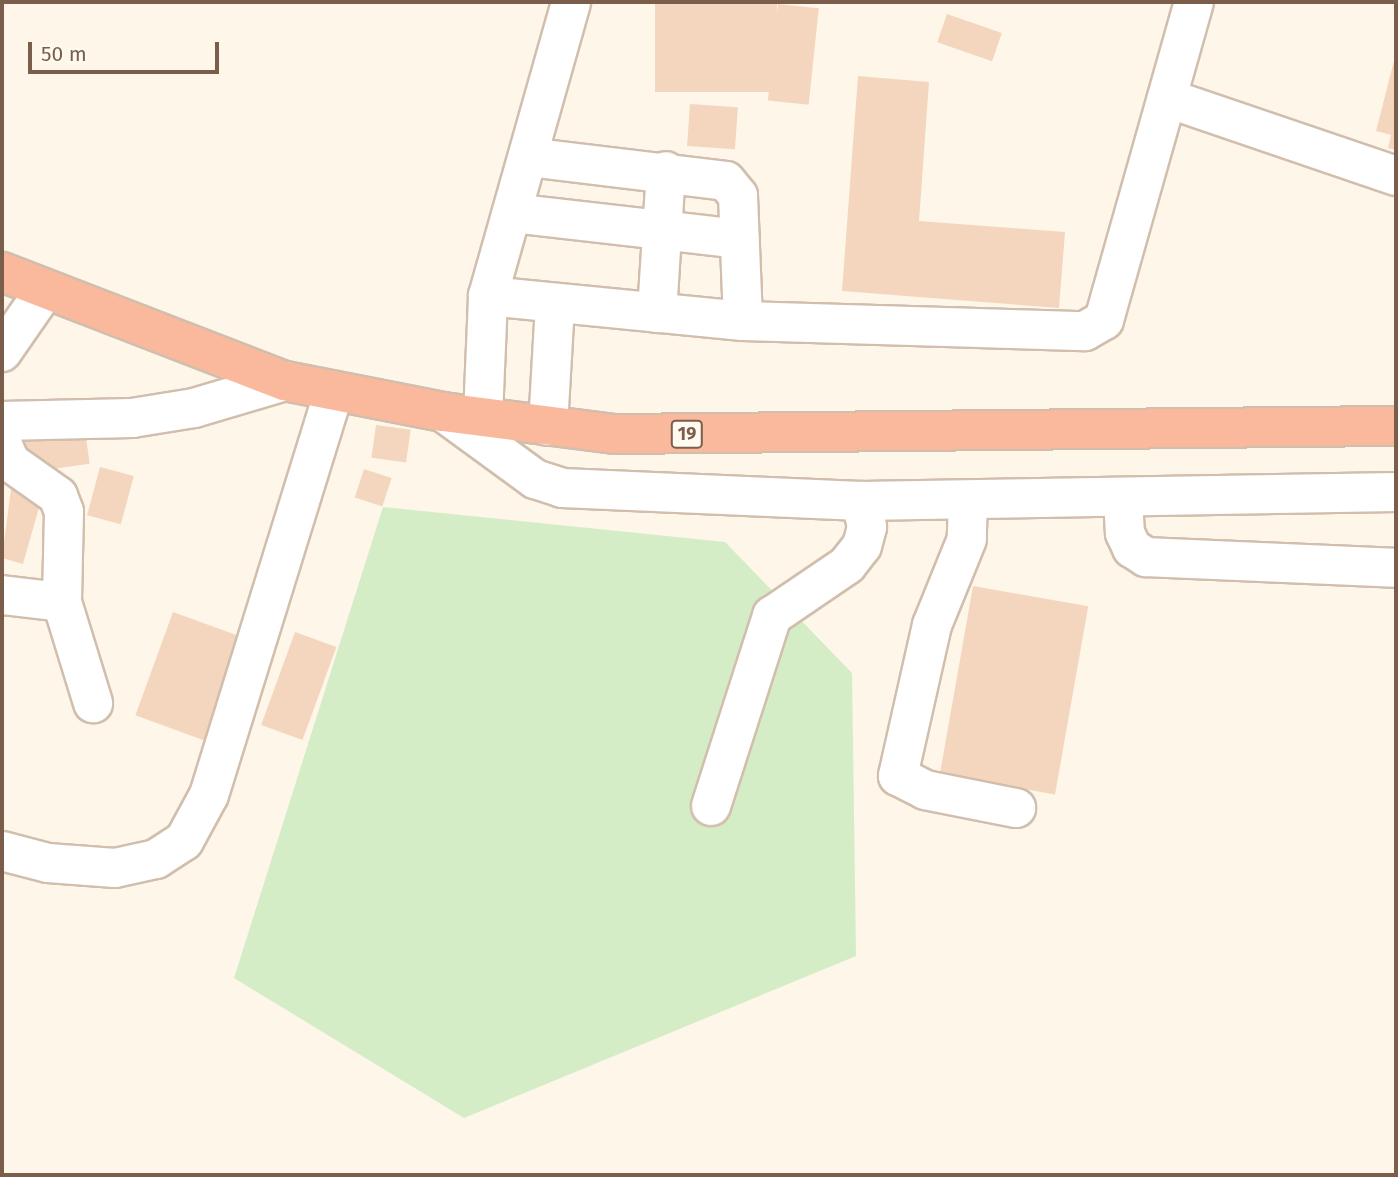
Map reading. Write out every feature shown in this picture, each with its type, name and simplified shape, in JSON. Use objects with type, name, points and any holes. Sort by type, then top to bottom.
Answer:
[{"type":"highway","name":"19","points":[[2,272],[43,293],[285,381],[443,412],[615,434],[1396,426]]},
{"type":"street","points":[[483,417],[488,296],[571,2]]},
{"type":"street","points":[[488,296],[743,321],[1085,331],[1104,320],[1194,2]]},
{"type":"street","points":[[1167,98],[1396,176]]},
{"type":"street","points":[[528,157],[666,171],[726,181],[738,195],[743,321]]},
{"type":"street","points":[[657,313],[660,230],[666,171]]},
{"type":"street","points":[[512,213],[740,239]]},
{"type":"street","points":[[2,352],[43,293]]},
{"type":"street","points":[[548,426],[555,304]]},
{"type":"street","points":[[2,421],[132,418],[194,408],[285,381]]},
{"type":"street","points":[[2,851],[48,863],[115,868],[156,859],[184,841],[209,795],[334,391]]},
{"type":"street","points":[[443,412],[526,473],[562,488],[861,501],[1396,492]]},
{"type":"street","points":[[4,465],[61,504],[62,602],[93,703]]},
{"type":"street","points":[[1123,497],[1125,533],[1132,548],[1146,557],[1396,568]]},
{"type":"street","points":[[711,806],[772,616],[847,565],[862,547],[867,527],[861,501]]},
{"type":"street","points":[[968,501],[967,539],[932,625],[898,776],[925,790],[1016,808]]},
{"type":"street","points":[[2,595],[62,602]]},
{"type":"green space","points":[[383,507],[725,542],[852,673],[856,956],[464,1118],[234,978]]},
{"type":"building","points":[[655,2],[777,2],[777,92],[655,92]]},
{"type":"building","points":[[778,4],[819,8],[809,105],[768,100]]},
{"type":"building","points":[[947,14],[1002,33],[992,61],[937,42]]},
{"type":"building","points":[[1395,57],[1396,150],[1388,148],[1391,135],[1376,131]]},
{"type":"building","points":[[858,76],[929,82],[919,221],[1065,232],[1059,308],[842,291]]},
{"type":"building","points":[[690,104],[738,107],[735,149],[687,146]]},
{"type":"building","points":[[376,425],[411,430],[406,463],[371,458]]},
{"type":"building","points":[[85,430],[90,464],[23,473],[19,439]]},
{"type":"building","points":[[100,467],[134,476],[121,524],[87,515]]},
{"type":"building","points":[[364,469],[392,478],[382,506],[355,498]]},
{"type":"building","points":[[11,489],[42,497],[23,564],[2,558]]},
{"type":"building","points":[[973,586],[1088,606],[1055,794],[940,774]]},
{"type":"building","points":[[173,612],[243,637],[205,741],[135,715]]},
{"type":"building","points":[[295,632],[336,647],[302,740],[261,725]]}]
